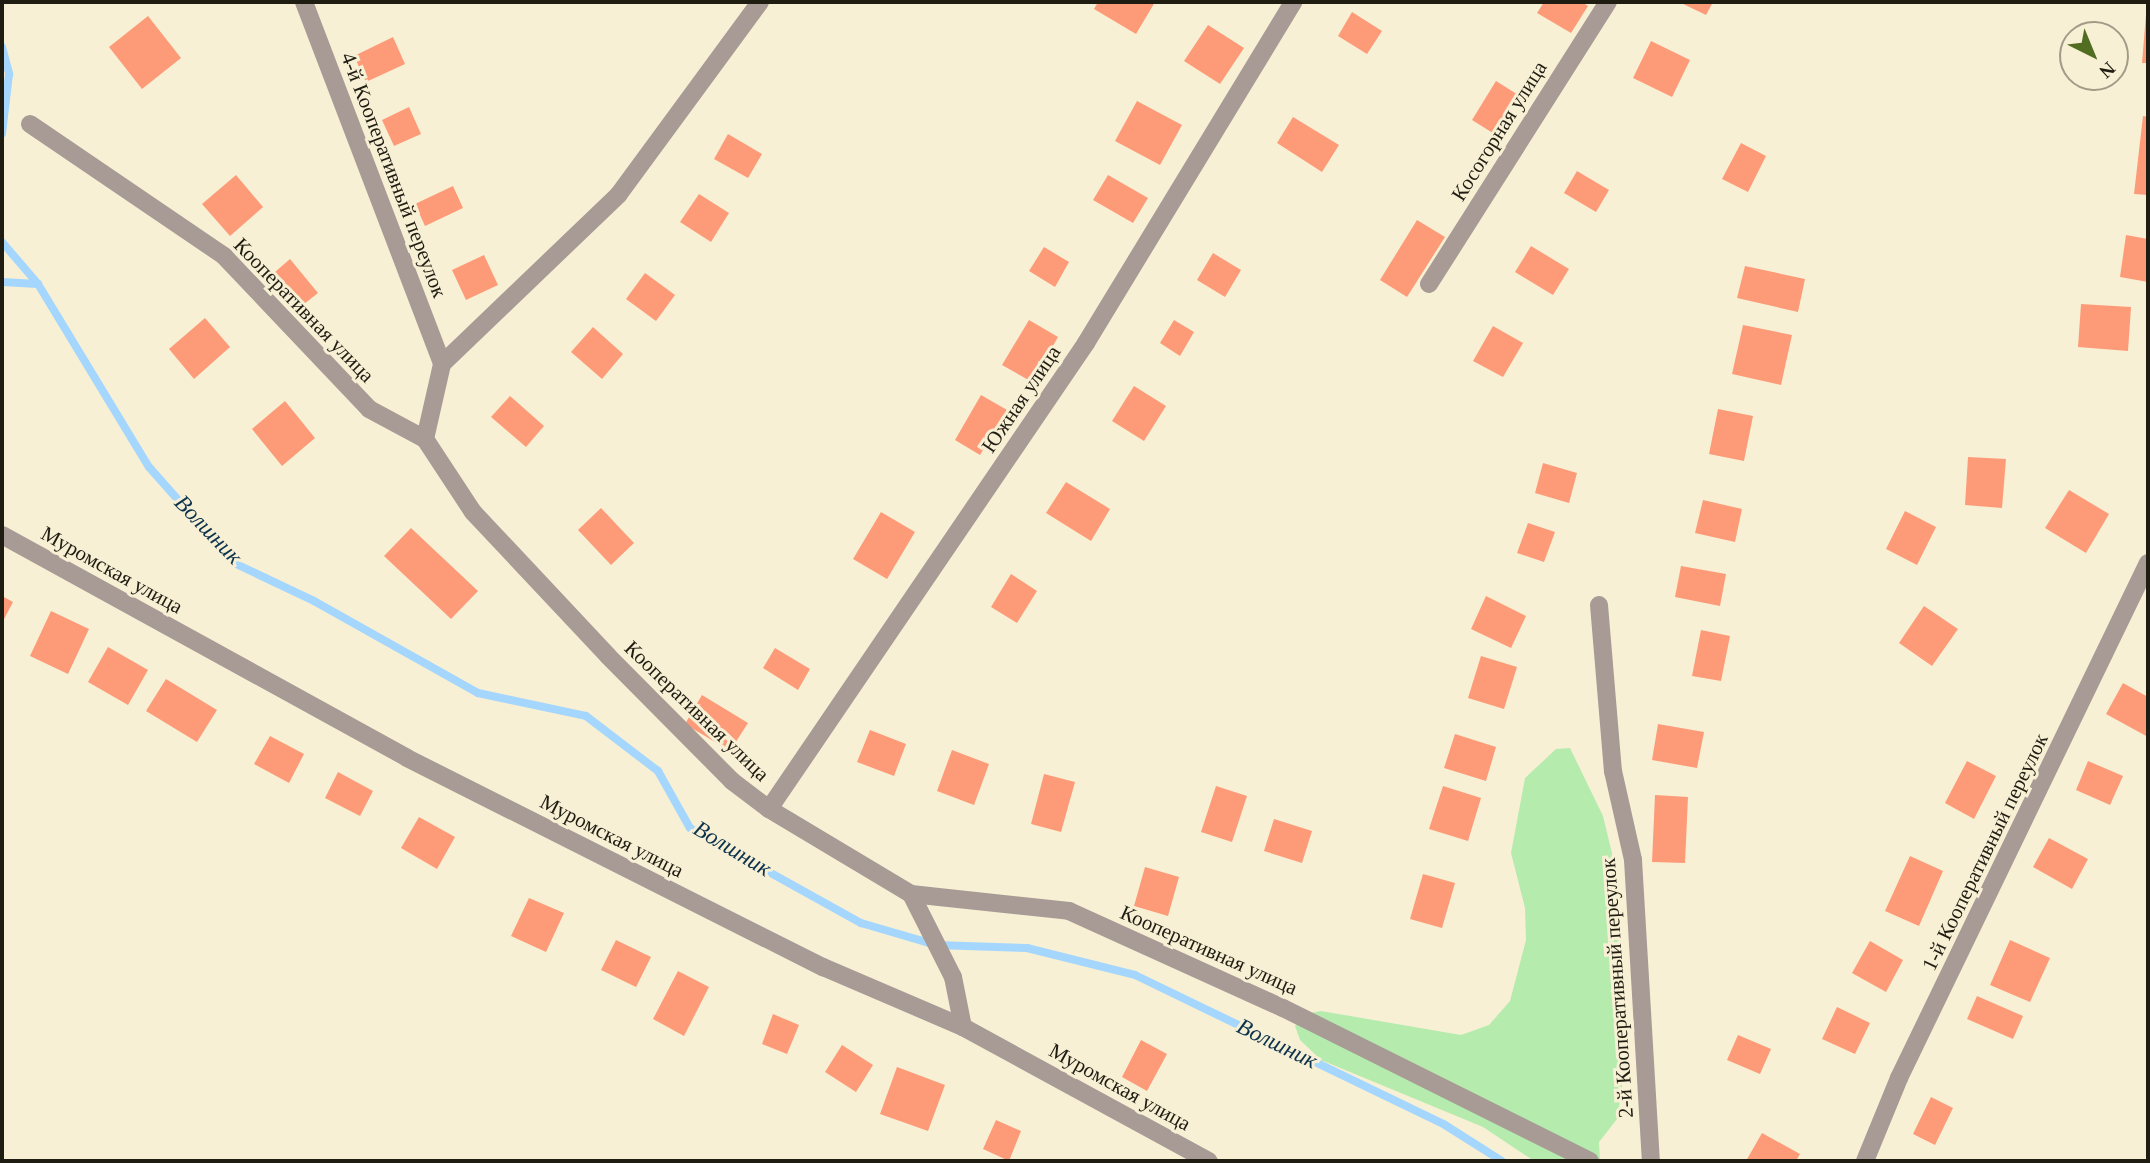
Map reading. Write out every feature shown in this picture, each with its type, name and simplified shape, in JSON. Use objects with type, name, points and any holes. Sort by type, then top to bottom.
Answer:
[{"type":"street","name":"4-й Кооперативный переулок","points":[[304,2],[442,364]]},
{"type":"street","points":[[425,439],[442,364],[619,194],[760,2]]},
{"type":"street","name":"Южная улица","points":[[769,810],[1086,343],[1293,2]]},
{"type":"street","name":"Косогорная улица","points":[[1429,284],[1608,2]]},
{"type":"street","name":"Кооперативная улица","points":[[30,124],[224,257],[369,409],[425,439],[473,512],[608,656],[732,781],[769,810],[911,894],[1069,911],[1283,1008],[1590,1161]]},
{"type":"street","name":"Муромская улица","points":[[2,535],[407,758],[823,967],[963,1027],[1209,1161]]},
{"type":"street","name":"1-й Кооперативный переулок","points":[[1865,1161],[1899,1078],[2148,563]]},
{"type":"street","name":"2-й Кооперативный переулок","points":[[1599,605],[1613,771],[1633,860],[1651,1161]]},
{"type":"street","points":[[911,894],[953,977],[963,1027]]},
{"type":"green space","points":[[1570,748],[1603,816],[1617,874],[1623,978],[1622,1088],[1617,1119],[1599,1142],[1600,1161],[1534,1161],[1483,1127],[1321,1060],[1300,1040],[1295,1026],[1305,1014],[1321,1011],[1461,1035],[1489,1025],[1510,1001],[1526,940],[1525,908],[1511,853],[1525,778],[1556,749]]},
{"type":"building","points":[[1098,2],[1155,2],[1136,34],[1094,9]]},
{"type":"building","points":[[1544,2],[1582,2],[1588,6],[1571,33],[1537,13]]},
{"type":"building","points":[[1679,2],[1713,2],[1706,15]]},
{"type":"building","points":[[1352,12],[1382,31],[1367,54],[1338,36]]},
{"type":"building","points":[[2146,14],[2148,63],[2142,63]]},
{"type":"building","points":[[148,16],[181,58],[142,89],[109,47]]},
{"type":"building","points":[[1208,25],[1244,48],[1220,84],[1184,61]]},
{"type":"building","points":[[393,37],[405,64],[366,82],[354,56]]},
{"type":"building","points":[[1651,41],[1690,60],[1672,97],[1633,78]]},
{"type":"building","points":[[1496,81],[1520,96],[1496,135],[1472,120]]},
{"type":"building","points":[[1137,101],[1182,125],[1160,165],[1115,141]]},
{"type":"building","points":[[409,107],[421,134],[394,146],[382,120]]},
{"type":"building","points":[[2143,116],[2148,117],[2148,195],[2134,194]]},
{"type":"building","points":[[1293,117],[1339,145],[1322,172],[1277,143]]},
{"type":"building","points":[[728,134],[762,154],[748,178],[714,159]]},
{"type":"building","points":[[1741,143],[1766,156],[1748,192],[1722,179]]},
{"type":"building","points":[[1577,171],[1609,190],[1596,212],[1564,193]]},
{"type":"building","points":[[236,175],[263,207],[230,236],[202,204]]},
{"type":"building","points":[[1108,175],[1148,198],[1133,223],[1093,200]]},
{"type":"building","points":[[453,186],[463,208],[425,226],[415,204]]},
{"type":"building","points":[[699,194],[729,213],[711,242],[680,222]]},
{"type":"building","points":[[1417,220],[1445,237],[1407,297],[1380,280]]},
{"type":"building","points":[[2126,235],[2148,239],[2148,282],[2120,277]]},
{"type":"building","points":[[1531,246],[1569,269],[1553,295],[1515,272]]},
{"type":"building","points":[[1044,247],[1069,262],[1055,287],[1029,271]]},
{"type":"building","points":[[1213,253],[1241,270],[1225,297],[1197,280]]},
{"type":"building","points":[[484,255],[498,285],[466,300],[452,270]]},
{"type":"building","points":[[290,259],[318,293],[294,312],[267,279]]},
{"type":"building","points":[[1745,266],[1805,279],[1798,312],[1737,298]]},
{"type":"building","points":[[645,273],[675,295],[656,321],[626,299]]},
{"type":"building","points":[[2081,304],[2131,307],[2128,351],[2078,347]]},
{"type":"building","points":[[205,318],[230,347],[194,379],[169,349]]},
{"type":"building","points":[[1029,320],[1058,337],[1032,382],[1002,365]]},
{"type":"building","points":[[1174,320],[1194,332],[1180,356],[1160,343]]},
{"type":"building","points":[[1743,325],[1792,335],[1781,385],[1732,374]]},
{"type":"building","points":[[1493,326],[1523,343],[1503,377],[1473,361]]},
{"type":"building","points":[[593,327],[623,354],[602,379],[571,352]]},
{"type":"building","points":[[1134,386],[1166,406],[1144,441],[1112,421]]},
{"type":"building","points":[[981,395],[1007,410],[980,455],[955,440]]},
{"type":"building","points":[[510,396],[544,426],[526,447],[491,417]]},
{"type":"building","points":[[285,401],[315,438],[282,466],[252,429]]},
{"type":"building","points":[[1718,409],[1753,416],[1744,461],[1709,454]]},
{"type":"building","points":[[1968,457],[2006,459],[2002,508],[1965,505]]},
{"type":"building","points":[[1543,463],[1577,473],[1569,503],[1535,493]]},
{"type":"building","points":[[1066,482],[1110,509],[1091,541],[1046,513]]},
{"type":"building","points":[[2069,490],[2109,514],[2086,553],[2045,528]]},
{"type":"building","points":[[1703,500],[1742,509],[1735,542],[1695,533]]},
{"type":"building","points":[[601,508],[634,543],[611,565],[578,530]]},
{"type":"building","points":[[1905,511],[1936,527],[1917,565],[1886,549]]},
{"type":"building","points":[[881,512],[915,532],[887,579],[853,559]]},
{"type":"building","points":[[1528,523],[1555,532],[1544,562],[1517,553]]},
{"type":"building","points":[[411,528],[478,591],[451,619],[384,556]]},
{"type":"building","points":[[1681,566],[1726,574],[1720,606],[1675,597]]},
{"type":"building","points":[[1011,574],[1037,591],[1017,623],[991,607]]},
{"type":"building","points":[[2,596],[13,602],[2,623]]},
{"type":"building","points":[[1486,596],[1526,616],[1511,648],[1471,629]]},
{"type":"building","points":[[1924,606],[1958,629],[1932,666],[1899,643]]},
{"type":"building","points":[[51,611],[89,629],[68,674],[30,656]]},
{"type":"building","points":[[1701,630],[1730,636],[1721,681],[1692,676]]},
{"type":"building","points":[[108,647],[148,670],[128,705],[88,682]]},
{"type":"building","points":[[775,648],[810,669],[798,690],[763,668]]},
{"type":"building","points":[[1481,656],[1517,667],[1504,709],[1468,698]]},
{"type":"building","points":[[166,679],[217,710],[197,742],[146,711]]},
{"type":"building","points":[[2123,683],[2148,697],[2148,737],[2106,714]]},
{"type":"building","points":[[702,695],[748,723],[730,751],[685,724]]},
{"type":"building","points":[[1658,724],[1704,732],[1697,768],[1652,760]]},
{"type":"building","points":[[870,730],[906,744],[894,776],[857,762]]},
{"type":"building","points":[[1455,734],[1496,747],[1486,781],[1444,768]]},
{"type":"building","points":[[270,736],[304,754],[289,783],[254,764]]},
{"type":"building","points":[[952,750],[989,764],[974,805],[937,791]]},
{"type":"building","points":[[1967,761],[1996,776],[1974,819],[1945,803]]},
{"type":"building","points":[[2088,761],[2123,776],[2110,805],[2076,790]]},
{"type":"building","points":[[338,772],[373,791],[360,816],[325,798]]},
{"type":"building","points":[[1044,774],[1075,782],[1061,832],[1031,824]]},
{"type":"building","points":[[1216,786],[1247,796],[1232,842],[1201,832]]},
{"type":"building","points":[[1443,786],[1481,798],[1468,841],[1429,829]]},
{"type":"building","points":[[1655,795],[1688,797],[1685,863],[1652,862]]},
{"type":"building","points":[[419,817],[455,837],[437,869],[401,848]]},
{"type":"building","points":[[1274,819],[1312,831],[1302,863],[1264,851]]},
{"type":"building","points":[[2049,838],[2088,859],[2072,889],[2033,867]]},
{"type":"building","points":[[1910,856],[1943,871],[1919,926],[1885,911]]},
{"type":"building","points":[[1145,867],[1179,877],[1168,916],[1134,906]]},
{"type":"building","points":[[1423,874],[1455,883],[1442,928],[1410,919]]},
{"type":"building","points":[[529,898],[564,913],[546,952],[511,936]]},
{"type":"building","points":[[616,940],[651,957],[636,987],[601,970]]},
{"type":"building","points":[[2010,940],[2050,958],[2030,1002],[1990,985]]},
{"type":"building","points":[[1870,941],[1903,960],[1886,992],[1852,973]]},
{"type":"building","points":[[678,971],[709,987],[684,1036],[653,1019]]},
{"type":"building","points":[[1977,996],[2023,1016],[2013,1039],[1967,1019]]},
{"type":"building","points":[[1837,1007],[1870,1023],[1855,1054],[1822,1039]]},
{"type":"building","points":[[773,1014],[799,1025],[787,1054],[762,1044]]},
{"type":"building","points":[[1738,1035],[1771,1049],[1760,1074],[1727,1060]]},
{"type":"building","points":[[1141,1040],[1167,1054],[1147,1091],[1122,1077]]},
{"type":"building","points":[[842,1045],[873,1065],[856,1092],[825,1072]]},
{"type":"building","points":[[897,1067],[945,1085],[928,1131],[880,1114]]},
{"type":"building","points":[[1931,1097],[1953,1108],[1935,1145],[1913,1134]]},
{"type":"building","points":[[996,1120],[1021,1131],[1009,1161],[983,1149]]},
{"type":"building","points":[[1762,1133],[1800,1154],[1796,1161],[1746,1161]]},
{"type":"waterway","points":[[2,47],[9,74],[2,134]]},
{"type":"waterway","points":[[2,242],[38,284]]},
{"type":"waterway","name":"Волшник","points":[[2,282],[38,284],[149,467],[234,563],[314,601],[478,693],[586,716],[658,771],[690,828],[861,923],[936,945],[1027,948],[1135,975],[1445,1125],[1502,1161]]}]
